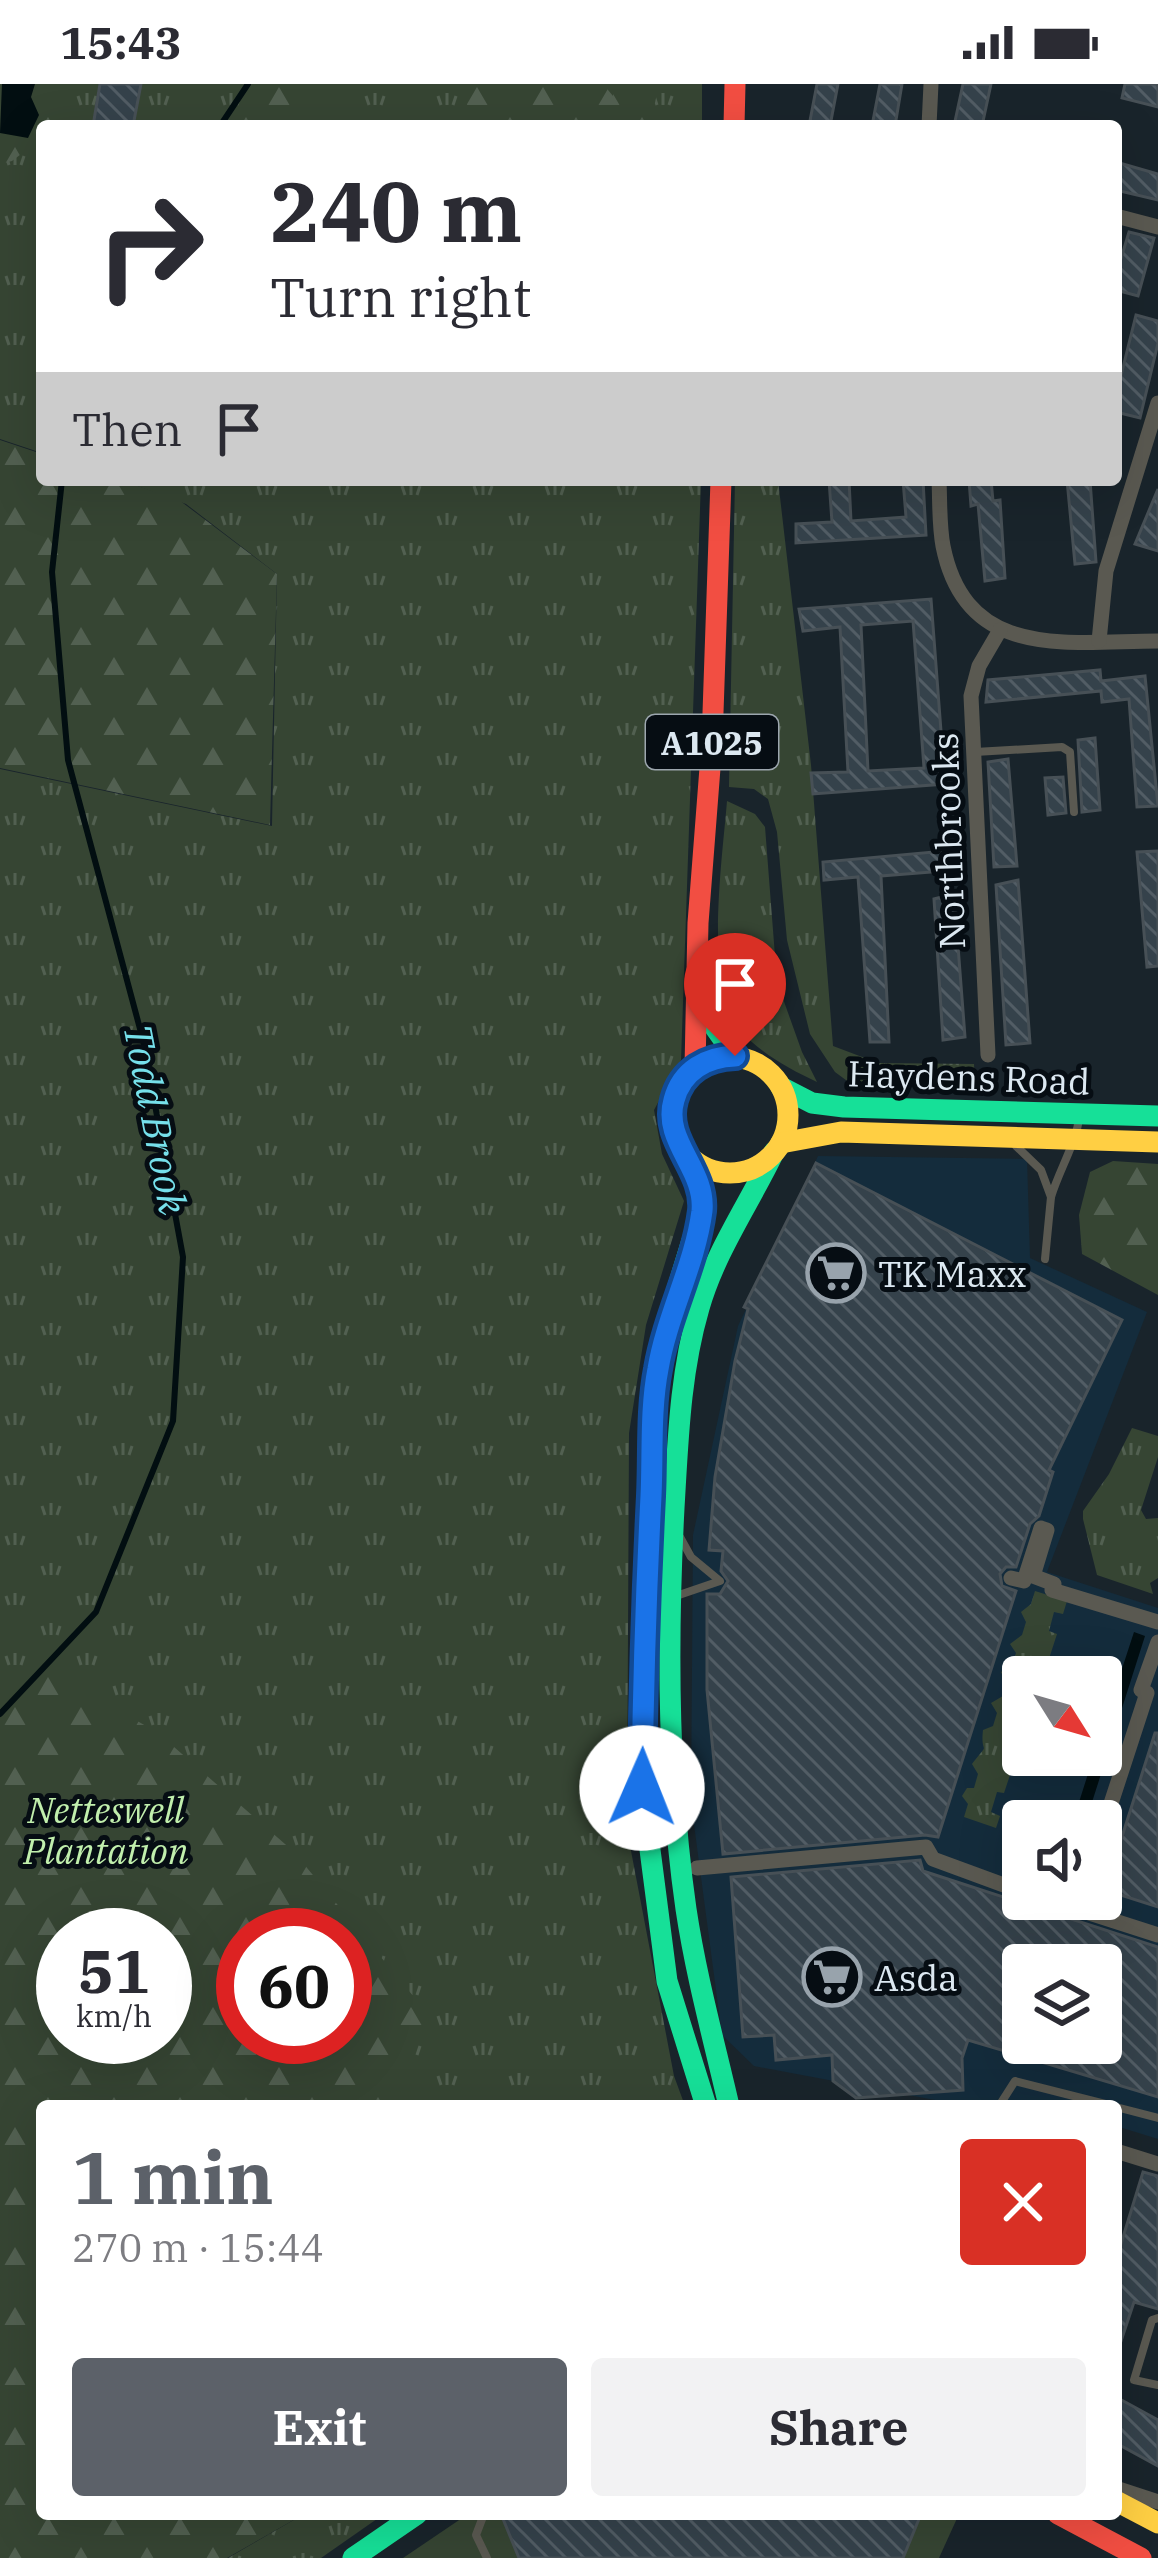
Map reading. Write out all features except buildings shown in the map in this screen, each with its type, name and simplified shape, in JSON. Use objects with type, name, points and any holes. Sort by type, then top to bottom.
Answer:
[{"type":"main road","points":[[734,120],[735,84]]},
{"type":"main road","name":"A1025","points":[[704,2100],[667,1981],[642,1788],[656,1374],[702,1208],[699,1184],[679,1144],[671,1111],[683,1079],[695,1068],[721,486]]},
{"type":"main road","points":[[699,1004],[735,1056]]},
{"type":"main road","points":[[695,1068],[721,1057],[754,1061],[781,1087],[788,1119],[750,1203],[718,1256],[698,1315],[681,1406],[673,1525],[674,1762],[686,1910],[728,2100]]},
{"type":"main road","name":"Haydens Road","points":[[781,1087],[812,1103],[844,1107],[1158,1116]]},
{"type":"main road","name":"Haydens Road","points":[[778,1148],[841,1132],[1158,1142]]},
{"type":"main road","points":[[689,1157],[705,1168],[742,1172],[778,1148]]},
{"type":"main road","points":[[1122,2504],[1158,2523]]},
{"type":"main road","points":[[353,2558],[408,2520]]},
{"type":"main road","points":[[1069,2520],[1141,2558]]},
{"type":"street","points":[[929,120],[931,84]]},
{"type":"street","points":[[1122,218],[1158,227]]},
{"type":"street","points":[[1099,641],[1106,571],[1158,403]]},
{"type":"street","points":[[939,486],[942,544],[955,587],[1000,630],[1029,641],[1158,641]]},
{"type":"street","name":"Northbrooks","points":[[988,1055],[971,697],[979,666],[1000,630]]},
{"type":"street","points":[[1011,1578],[1024,1581],[1041,1528],[1047,1530],[1033,1576],[1054,1584],[1052,1590],[1158,1622]]},
{"type":"street","points":[[1112,1800],[1147,1693],[1141,1690],[1158,1642]]},
{"type":"street","points":[[698,1868],[926,1847],[933,1858],[1002,1884]]},
{"type":"street","points":[[1119,1920],[1158,1935]]},
{"type":"street","points":[[1122,2152],[1156,2157]]},
{"type":"street","points":[[1122,2490],[1158,2502]]},
{"type":"lane","points":[[974,752],[1062,747],[1070,752],[1074,812]]},
{"type":"lane","points":[[1045,1259],[1051,1197],[1076,1141],[1080,1114]]},
{"type":"lane","points":[[999,1135],[1024,1151],[1041,1170],[1051,1197]]},
{"type":"lane","points":[[671,1600],[720,1581],[691,1556],[673,1525]]},
{"type":"lane","points":[[1002,2100],[1015,2080],[1091,2100]]},
{"type":"lane","points":[[1122,2108],[1158,2118]]},
{"type":"lane","points":[[1158,2318],[1152,2320],[1134,2380],[1158,2385]]},
{"type":"lane","points":[[482,2520],[476,2535],[488,2558]]},
{"type":"lane","points":[[380,2558],[394,2530]]},
{"type":"shaded area","points":[[2,84],[35,84],[31,97],[39,115],[28,138],[0,133]]},
{"type":"shaded area","points":[[818,1156],[1027,1159],[1030,1258],[1147,1312],[1047,1572],[1158,1608],[1158,2139],[1122,2128],[1122,2100],[935,2100],[754,2066],[722,2035],[691,1802],[693,1535],[738,1326]]},
{"type":"shaded area","points":[[1134,1632],[1145,1636],[1122,1708],[1122,1669]]},
{"type":"shaded area","points":[[1087,1776],[1100,1776],[1093,1800],[1080,1800]]},
{"type":"green space","points":[[0,84],[702,84],[702,120],[36,120],[36,451],[0,439]]},
{"type":"green space","points":[[0,84],[56,84],[66,120],[36,120],[36,143],[0,164]]},
{"type":"green space","points":[[249,84],[329,84],[305,120],[240,120]]},
{"type":"green space","points":[[472,84],[603,84],[613,96],[615,84],[659,84],[651,120],[471,120],[465,97]]},
{"type":"green space","points":[[0,440],[36,452],[36,486],[138,486],[179,500],[277,574],[270,825],[0,768]]},
{"type":"green space","points":[[137,486],[701,486],[681,1060],[654,1110],[662,1154],[684,1201],[646,1325],[629,1433],[627,1830],[674,2076],[683,2100],[368,2100],[363,2064],[372,2064],[372,1908],[308,1908],[0,1685],[0,769],[272,826],[277,574],[186,504]]},
{"type":"green space","points":[[735,486],[779,486],[811,765],[833,1046],[878,1063],[974,1064],[975,1088],[850,1083],[835,1072],[810,1034],[787,940],[777,832],[768,799],[754,789],[729,787]]},
{"type":"green space","points":[[727,801],[755,814],[765,827],[777,982],[817,1082],[757,1046],[729,1011],[722,985],[718,920]]},
{"type":"green space","points":[[1113,1161],[1158,1164],[1158,1295],[1082,1254],[1079,1215],[1090,1172]]},
{"type":"green space","points":[[1132,1428],[1158,1436],[1158,1457],[1141,1510],[1146,1519],[1158,1518],[1158,1578],[1150,1583],[1153,1594],[1097,1575],[1083,1519],[1083,1511]]},
{"type":"green space","points":[[1035,1591],[1067,1601],[1063,1614],[1054,1612],[1049,1631],[1057,1634],[1050,1656],[1015,1656],[1010,1644],[1022,1635],[1026,1622],[1021,1612],[1031,1604]]},
{"type":"green space","name":"Netteswell Plantation","points":[[0,1664],[65,1679],[158,1733],[293,1851],[340,1908],[216,1908],[216,2064],[372,2064],[372,1946],[433,2020],[386,2100],[36,2100],[36,2520],[294,2520],[227,2558],[0,2558]]},
{"type":"green space","points":[[1002,1697],[1002,1776],[1010,1776],[1004,1793],[997,1792],[991,1812],[1000,1816],[996,1828],[964,1817],[968,1804],[962,1796],[967,1788],[974,1788],[978,1774],[972,1764],[983,1749],[983,1730],[993,1726],[997,1713],[991,1703]]},
{"type":"green space","points":[[294,2520],[375,2520],[321,2558],[228,2558]]},
{"type":"green space","points":[[459,2520],[956,2520],[939,2558],[403,2558]]},
{"type":"waterway","name":"Todd Brook","points":[[224,120],[248,84]]},
{"type":"waterway","name":"Todd Brook","points":[[0,1714],[96,1612],[173,1421],[183,1257],[143,1040],[68,760],[52,572],[61,486]]},
{"type":"traffic: fast","points":[[699,1005],[735,1056]]},
{"type":"traffic: fast","points":[[781,1087],[812,1103],[844,1107],[1158,1116]]},
{"type":"traffic: fast","points":[[728,2100],[690,1934],[675,1809],[670,1659],[674,1508],[684,1382],[699,1308],[723,1248],[774,1152]]},
{"type":"traffic: fast","points":[[689,1157],[702,1208],[656,1374],[642,1788],[667,1981],[704,2100]]},
{"type":"traffic: fast","points":[[353,2558],[408,2520]]},
{"type":"traffic: slow","points":[[730,1057],[752,1061],[771,1074],[784,1093],[788,1115],[784,1137],[771,1156],[752,1169],[730,1173],[708,1169],[689,1156],[676,1137],[672,1115],[676,1093],[689,1074],[708,1061],[730,1057]]},
{"type":"traffic: slow","points":[[781,1143],[841,1132],[1158,1142]]},
{"type":"traffic: slow","points":[[1122,2504],[1158,2523]]},
{"type":"traffic: jam","points":[[734,120],[735,84]]},
{"type":"traffic: jam","points":[[695,1068],[721,486]]},
{"type":"traffic: jam","points":[[1069,2520],[1141,2558]]},
{"type":"place","name":"TK Maxx","points":[[836,1273]]},
{"type":"place","name":"Asda","points":[[832,1977]]},
{"type":"route","points":[[642,1788],[656,1374],[702,1208],[699,1184],[679,1144],[671,1111],[683,1079],[695,1068],[707,1060],[735,1056]]}]
